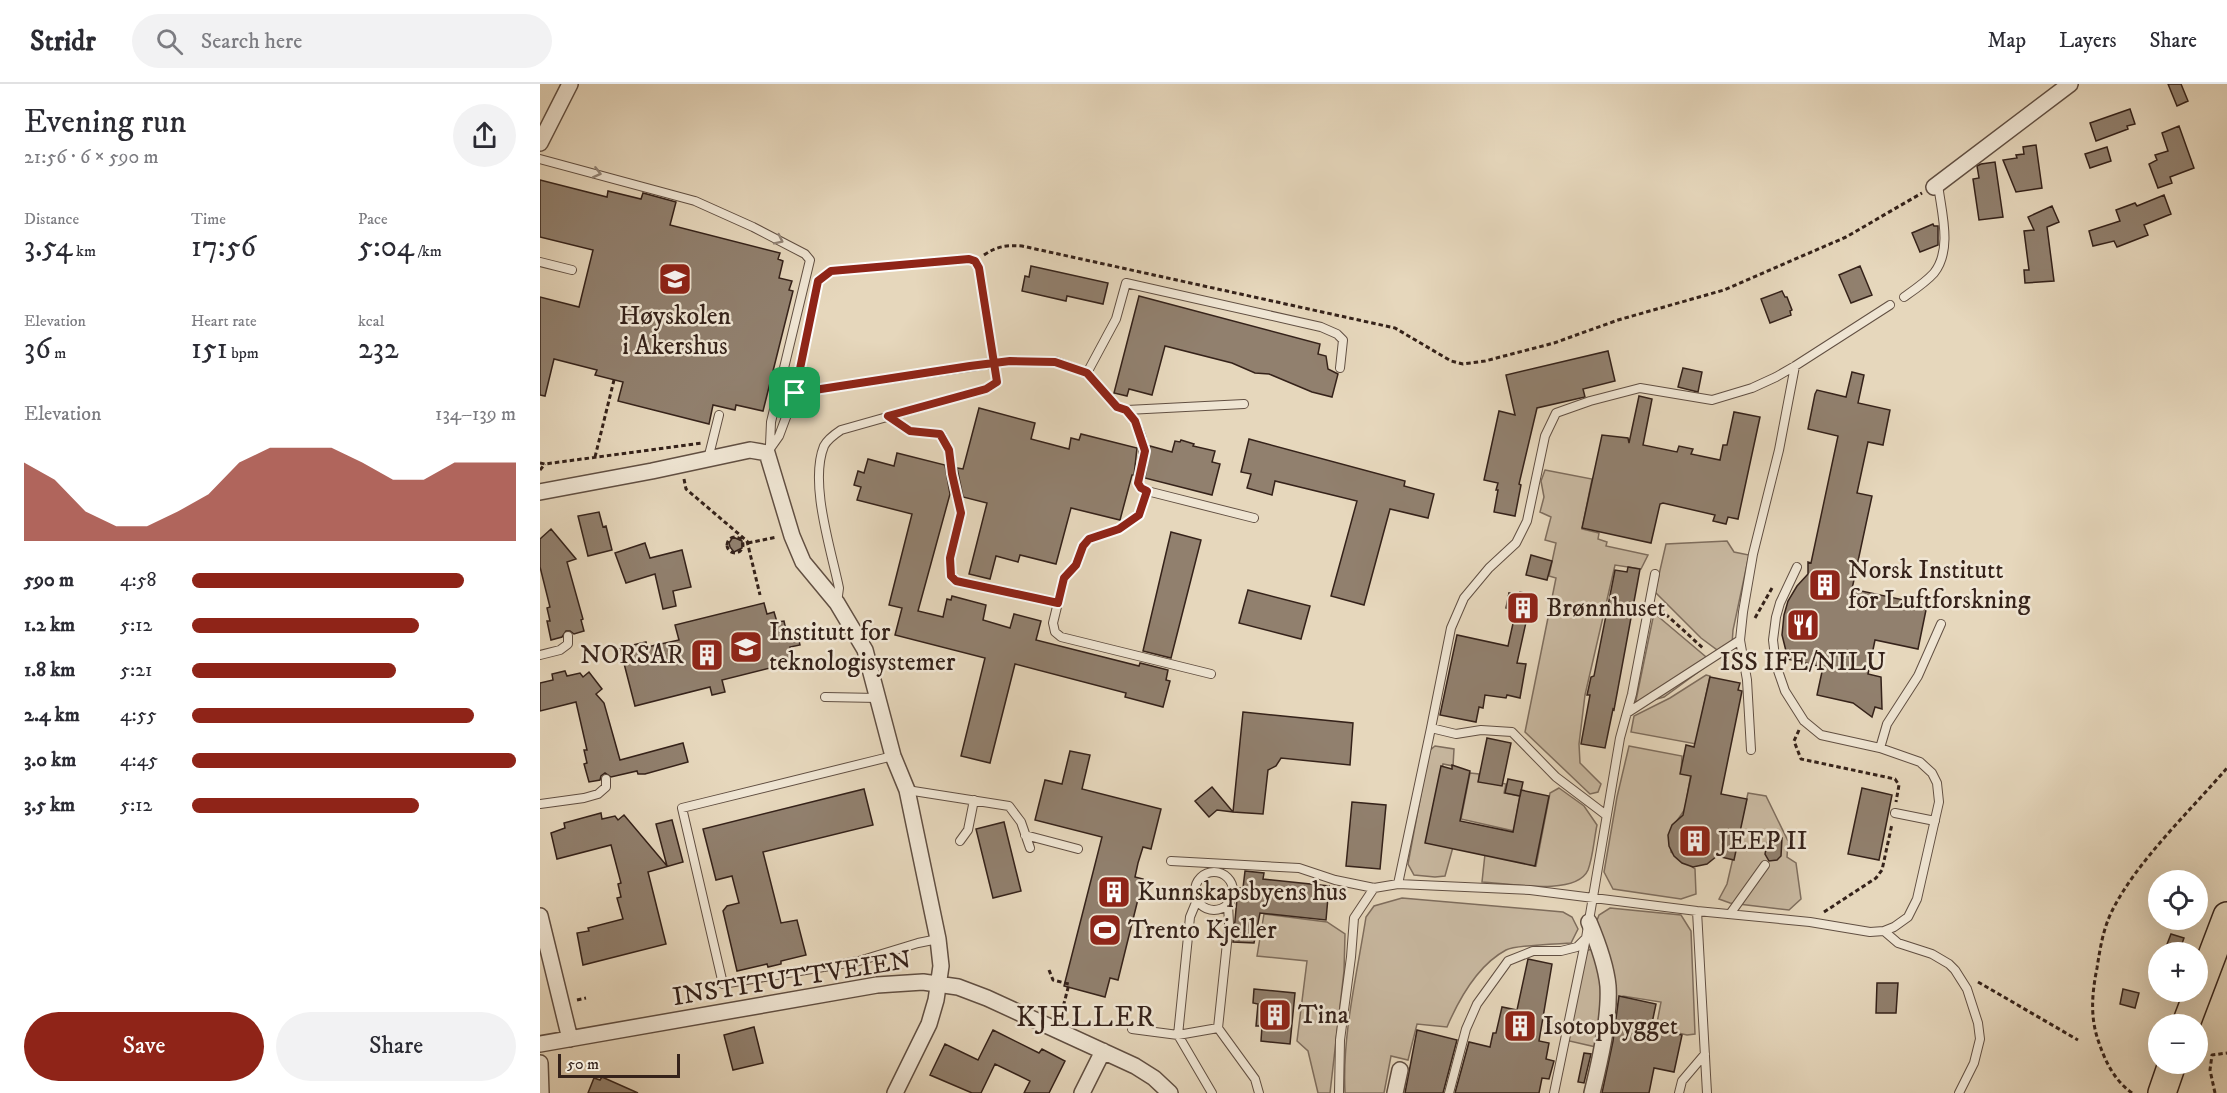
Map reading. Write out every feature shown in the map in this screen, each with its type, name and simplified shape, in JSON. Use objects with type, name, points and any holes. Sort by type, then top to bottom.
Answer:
[{"type":"highway","points":[[2190,1014],[2227,916]]},
{"type":"highway","points":[[2162,1093],[2169,1074]]},
{"type":"street","points":[[540,143],[570,84]]},
{"type":"street","points":[[1936,185],[2070,84]]},
{"type":"street","points":[[540,492],[750,450],[769,449],[791,534],[803,562],[837,603],[865,650],[893,756],[907,790],[938,939],[941,958],[939,983],[929,1024],[895,1093]]},
{"type":"street","points":[[540,916],[548,969],[570,1039]]},
{"type":"street","points":[[1588,930],[1602,961],[1608,985],[1607,1013],[1592,1093]]},
{"type":"street","name":"INSTITUTTVEIEN","points":[[540,1044],[877,985],[904,982],[939,983],[958,987],[987,998],[1103,1051],[1145,1071],[1170,1093]]},
{"type":"street","points":[[1082,1093],[1103,1051]]},
{"type":"street","points":[[1395,1093],[1400,1070]]},
{"type":"street","points":[[541,1072],[541,1093]]},
{"type":"lane","points":[[540,159],[695,201],[753,227],[805,254],[810,260],[771,422],[769,449]]},
{"type":"lane","points":[[1904,297],[1934,272],[1943,253],[1944,242],[1936,185]]},
{"type":"lane","points":[[769,449],[779,436],[795,393],[818,281],[822,276],[831,271],[969,259],[975,261],[979,268],[993,363],[997,375],[997,382],[994,386],[841,430],[825,444],[820,462],[818,488],[839,588],[837,603]]},
{"type":"lane","points":[[540,262],[572,270]]},
{"type":"lane","points":[[1087,373],[1116,320],[1126,283],[1321,327],[1337,333],[1343,340],[1340,368]]},
{"type":"lane","points":[[1398,884],[1451,628],[1464,598],[1489,568],[1516,543],[1527,521],[1545,436],[1556,414],[1590,401],[1640,388],[1712,400],[1752,388],[1795,366],[1890,305]]},
{"type":"lane","points":[[795,393],[993,363],[1055,362],[1087,373],[1117,407],[1126,410],[1244,404]]},
{"type":"lane","points":[[1751,750],[1747,680],[1740,639],[1753,554],[1779,450],[1795,366]]},
{"type":"lane","points":[[1126,410],[1135,421],[1145,451],[1138,483],[1141,488],[1254,518]]},
{"type":"lane","points":[[708,459],[719,415]]},
{"type":"lane","points":[[888,416],[910,431],[940,434],[949,450],[961,513],[950,558],[951,576],[956,581],[1058,603]]},
{"type":"lane","points":[[1147,491],[1139,515],[1119,529],[1089,539],[1083,546],[1076,565],[1064,578],[1053,623],[1055,632],[1061,637],[1211,674]]},
{"type":"lane","points":[[1171,861],[1214,868],[1299,868],[1335,880],[1374,888],[1398,884],[1530,890],[1697,911],[1810,922],[1870,932],[1884,931],[1902,922],[1917,899],[1939,802],[1938,790],[1932,773],[1920,762],[1880,748],[1821,735],[1804,721],[1785,691],[1776,665],[1773,640],[1780,603],[1797,567]]},
{"type":"lane","points":[[1554,1093],[1588,930],[1606,815],[1655,574]]},
{"type":"lane","points":[[1880,748],[1887,724],[1918,676],[1941,624]]},
{"type":"lane","points":[[540,655],[563,648],[568,644],[568,636]]},
{"type":"lane","points":[[1627,713],[1740,639]]},
{"type":"lane","points":[[825,697],[879,698]]},
{"type":"lane","points":[[1431,728],[1456,734],[1481,730],[1512,732],[1556,777],[1606,815]]},
{"type":"lane","points":[[893,756],[682,808],[723,984],[859,961],[938,939]]},
{"type":"lane","points":[[540,804],[598,794],[606,787],[606,779]]},
{"type":"lane","points":[[907,790],[1009,806],[1021,822],[1030,849]]},
{"type":"lane","points":[[960,841],[968,830],[974,800]]},
{"type":"lane","points":[[1895,813],[1935,821]]},
{"type":"lane","points":[[1025,835],[1078,849]]},
{"type":"lane","points":[[1730,914],[1765,865]]},
{"type":"lane","points":[[1214,868],[1223,873],[1231,882],[1233,894],[1228,903],[1214,910],[1205,908],[1197,900],[1194,887],[1197,881],[1214,868]]},
{"type":"lane","points":[[1339,1093],[1340,1040],[1352,957],[1354,918],[1374,888]]},
{"type":"lane","points":[[1197,900],[1191,917],[1178,1035],[1212,1093]]},
{"type":"lane","points":[[1228,903],[1229,924],[1218,1028],[1255,1079],[1259,1093]]},
{"type":"lane","points":[[1697,911],[1707,1093]]},
{"type":"lane","points":[[1449,1093],[1466,1029],[1477,1004],[1508,961],[1533,951],[1561,951],[1577,947],[1588,930]]},
{"type":"lane","points":[[1884,931],[1898,943],[1932,954],[1949,964],[1961,978],[1972,1002],[1980,1039],[1974,1063],[1959,1093]]},
{"type":"lane","points":[[1132,1029],[1178,1035],[1218,1028]]},
{"type":"lane","points":[[1679,1093],[1682,1081],[1705,1054]]},
{"type":"path","points":[[975,261],[994,248],[1005,245],[1022,246],[1395,328],[1408,333],[1451,361],[1463,364],[1485,361],[1554,343],[1618,320],[1724,290],[1846,237],[1936,185]]},
{"type":"path","points":[[595,457],[614,380]]},
{"type":"path","points":[[540,470],[542,463],[711,442]]},
{"type":"path","points":[[681,465],[687,489],[746,543]]},
{"type":"path","points":[[760,595],[746,543],[736,536],[728,540],[727,545],[731,552],[736,553],[741,551],[746,543],[791,534]]},
{"type":"path","points":[[1650,599],[1713,658]]},
{"type":"path","points":[[1804,721],[1794,741],[1801,759],[1895,779],[1899,785],[1882,870],[1876,878],[1810,922]]},
{"type":"path","points":[[2132,1093],[2118,1080],[2105,1059],[2093,1021],[2092,993],[2105,929],[2113,909],[2129,884],[2160,844],[2227,768]]},
{"type":"path","points":[[1049,970],[1053,980],[1069,984],[1060,1019]]},
{"type":"path","points":[[1961,978],[1984,985],[2078,1040]]},
{"type":"path","points":[[572,1002],[586,998]]},
{"type":"path","points":[[2215,1093],[2210,1070],[2212,1055],[2227,1053]]},
{"type":"shaded area","points":[[1545,470],[1592,479],[1582,529],[1599,533],[1598,539],[1607,542],[1606,546],[1648,555],[1641,569],[1615,565],[1585,695],[1579,744],[1580,763],[1601,784],[1598,792],[1590,794],[1525,732],[1556,578],[1549,576],[1556,543],[1545,540],[1551,517],[1540,512],[1544,497],[1541,481]]},
{"type":"shaded area","points":[[1727,541],[1734,552],[1749,555],[1733,630],[1732,645],[1720,652],[1701,638],[1655,592],[1666,544]]},
{"type":"shaded area","points":[[1654,613],[1712,662],[1664,697],[1635,705]]},
{"type":"shaded area","points":[[1706,675],[1710,676],[1696,744],[1631,732],[1634,716],[1670,698]]},
{"type":"shaded area","points":[[1435,746],[1454,749],[1453,766],[1443,764],[1427,840],[1453,847],[1445,876],[1435,877],[1414,875],[1408,864],[1429,751]]},
{"type":"shaded area","points":[[1629,746],[1682,756],[1681,771],[1691,773],[1685,809],[1670,831],[1671,852],[1695,869],[1696,894],[1681,899],[1613,889],[1604,872],[1617,797]]},
{"type":"shaded area","points":[[1470,773],[1479,774],[1479,779],[1506,784],[1504,793],[1520,796],[1514,831],[1461,819]]},
{"type":"shaded area","points":[[1559,788],[1584,806],[1597,825],[1588,870],[1581,878],[1556,886],[1482,882],[1485,854],[1536,866],[1550,793]]},
{"type":"shaded area","points":[[1748,793],[1766,796],[1788,841],[1787,857],[1796,863],[1801,899],[1789,910],[1730,903],[1719,899],[1727,884]]},
{"type":"shaded area","points":[[1402,898],[1563,912],[1572,917],[1578,929],[1571,943],[1518,947],[1496,956],[1470,984],[1447,1027],[1417,1024],[1408,1060],[1391,1056],[1384,1093],[1345,1093],[1348,1027],[1366,917],[1374,906]]},
{"type":"shaded area","points":[[1610,908],[1681,915],[1691,931],[1695,1034],[1687,1035],[1656,1028],[1661,1002],[1623,996],[1621,1005],[1613,1003],[1596,923],[1599,915]]},
{"type":"shaded area","points":[[1264,914],[1327,922],[1345,934],[1344,971],[1330,1093],[1318,1093],[1308,1051],[1297,1041],[1307,961],[1257,956]]},
{"type":"shaded area","points":[[1598,946],[1608,985],[1596,1047],[1565,1040],[1584,952]]},
{"type":"building","points":[[2168,84],[2181,84],[2188,101],[2177,106]]},
{"type":"building","points":[[2130,109],[2135,124],[2096,141],[2090,123]]},
{"type":"building","points":[[2179,126],[2194,168],[2170,177],[2172,183],[2158,188],[2149,164],[2157,160],[2155,155],[2168,151],[2162,133]]},
{"type":"building","points":[[2036,145],[2042,188],[2016,192],[2003,160],[2017,158],[2016,155],[2024,154],[2023,147]]},
{"type":"building","points":[[2107,147],[2111,161],[2090,168],[2085,154]]},
{"type":"building","points":[[1995,162],[2003,217],[1979,220],[1973,179],[1979,178],[1977,166]]},
{"type":"building","points":[[540,180],[607,197],[608,191],[641,199],[643,193],[676,202],[670,225],[780,253],[778,259],[783,261],[779,278],[792,281],[789,290],[793,291],[763,411],[736,405],[735,410],[713,405],[709,424],[618,401],[623,382],[595,375],[597,370],[554,359],[545,396],[540,395],[540,297],[579,307],[593,250],[540,237]]},
{"type":"building","points":[[2164,195],[2171,214],[2144,225],[2148,235],[2117,247],[2114,241],[2093,246],[2089,231],[2120,221],[2116,210],[2135,203],[2137,206]]},
{"type":"building","points":[[2052,206],[2059,222],[2047,227],[2054,281],[2025,283],[2024,270],[2029,270],[2024,231],[2034,230],[2028,217]]},
{"type":"building","points":[[1933,224],[1938,226],[1938,245],[1920,252],[1912,233]]},
{"type":"building","points":[[1031,266],[1108,283],[1103,304],[1067,296],[1066,301],[1022,291],[1025,276],[1029,277]]},
{"type":"building","points":[[1860,266],[1872,295],[1851,303],[1839,275]]},
{"type":"building","points":[[1782,291],[1792,310],[1791,315],[1770,323],[1761,299]]},
{"type":"building","points":[[1139,296],[1320,344],[1318,354],[1326,356],[1328,369],[1338,374],[1332,397],[1312,392],[1269,374],[1255,373],[1232,363],[1165,346],[1152,395],[1129,389],[1127,396],[1114,393]]},
{"type":"building","points":[[1608,351],[1615,381],[1583,389],[1585,397],[1537,408],[1519,484],[1521,485],[1515,516],[1494,512],[1498,483],[1484,480],[1499,411],[1515,415],[1506,375]]},
{"type":"building","points":[[1683,368],[1702,372],[1698,392],[1678,387]]},
{"type":"building","name":"Norsk Institutt for Luftforskning","points":[[1852,372],[1864,375],[1858,403],[1890,410],[1883,445],[1868,442],[1857,493],[1872,496],[1852,589],[1927,605],[1918,649],[1875,640],[1868,674],[1881,677],[1882,709],[1875,707],[1872,717],[1853,703],[1817,695],[1823,667],[1788,659],[1782,635],[1788,601],[1808,574],[1808,562],[1811,563],[1838,436],[1808,429],[1815,394],[1817,390],[1846,397]]},
{"type":"building","points":[[1639,396],[1652,399],[1643,445],[1677,452],[1679,446],[1693,449],[1691,454],[1720,460],[1723,445],[1727,445],[1734,412],[1760,417],[1738,519],[1728,517],[1726,524],[1713,521],[1715,515],[1663,503],[1660,504],[1651,543],[1582,528],[1602,435],[1628,438],[1629,443]]},
{"type":"building","points":[[979,408],[1035,423],[1031,439],[1069,449],[1071,438],[1079,440],[1081,434],[1137,448],[1134,475],[1132,475],[1120,520],[1071,508],[1056,564],[1020,555],[1018,562],[996,556],[990,579],[969,574],[987,503],[963,497],[957,468],[963,469]]},
{"type":"building","points":[[1249,439],[1405,481],[1404,486],[1434,494],[1428,518],[1390,509],[1364,605],[1331,596],[1357,501],[1275,481],[1272,495],[1247,488],[1251,474],[1241,472]]},
{"type":"building","points":[[1181,440],[1194,444],[1193,446],[1215,451],[1212,462],[1220,464],[1212,495],[1145,478],[1150,446],[1172,452],[1175,441],[1180,442]]},
{"type":"building","points":[[897,453],[945,465],[950,494],[918,611],[943,617],[947,599],[951,600],[952,596],[986,605],[983,620],[1010,628],[1014,614],[1041,621],[1036,640],[1139,666],[1140,663],[1168,670],[1166,680],[1170,681],[1163,707],[1125,697],[1126,693],[1015,664],[990,763],[961,756],[985,658],[895,635],[902,608],[889,605],[912,514],[857,500],[861,487],[854,485],[858,471],[864,473],[868,459],[894,466]]},
{"type":"building","points":[[599,512],[603,527],[606,526],[612,550],[588,556],[578,516]]},
{"type":"building","points":[[551,529],[576,559],[567,562],[583,619],[581,620],[584,631],[574,634],[566,631],[562,637],[551,640],[547,621],[550,621],[547,608],[550,607],[540,567],[540,539]]},
{"type":"building","points":[[1171,532],[1201,540],[1171,658],[1143,651]]},
{"type":"building","points":[[733,537],[742,541],[742,548],[734,552],[729,543]]},
{"type":"building","points":[[645,543],[650,558],[682,550],[691,587],[673,591],[676,606],[663,609],[655,574],[626,583],[615,553]]},
{"type":"building","points":[[1531,555],[1552,561],[1547,580],[1526,575]]},
{"type":"building","points":[[1628,567],[1640,569],[1605,748],[1581,744],[1590,695],[1587,695],[1591,677],[1594,676],[1615,570],[1627,572]]},
{"type":"building","points":[[1248,590],[1310,606],[1301,639],[1239,623]]},
{"type":"building","points":[[1520,592],[1532,595],[1517,663],[1526,664],[1520,698],[1507,695],[1506,698],[1485,695],[1483,708],[1479,707],[1476,722],[1440,715],[1457,635],[1508,646],[1516,610],[1506,608],[1509,593],[1519,595]]},
{"type":"building","name":"NORSAR","points":[[764,603],[767,614],[774,612],[777,622],[784,621],[787,635],[797,633],[800,645],[790,647],[794,662],[722,680],[725,692],[712,695],[710,687],[635,706],[620,648],[646,642],[647,647],[679,640],[675,625]]},
{"type":"building","points":[[565,671],[567,676],[580,673],[583,677],[589,672],[602,689],[596,694],[604,703],[620,760],[683,743],[688,762],[645,774],[638,774],[637,771],[611,777],[605,773],[600,780],[589,782],[584,764],[587,763],[584,750],[587,750],[576,702],[540,711],[540,683],[553,680],[552,674]]},
{"type":"building","points":[[1710,677],[1740,683],[1738,690],[1742,691],[1721,794],[1747,799],[1734,860],[1717,856],[1707,864],[1693,867],[1682,863],[1674,856],[1669,846],[1668,835],[1672,825],[1683,815],[1691,776],[1680,774],[1686,745],[1694,747]]},
{"type":"building","points":[[1243,712],[1353,723],[1350,765],[1281,758],[1276,766],[1268,770],[1263,814],[1233,812]]},
{"type":"building","points":[[1487,738],[1511,743],[1502,786],[1478,782]]},
{"type":"building","name":"Kunnskapsbyens hus","points":[[1070,751],[1090,755],[1082,789],[1161,809],[1151,849],[1143,847],[1138,863],[1135,877],[1143,879],[1118,980],[1110,978],[1105,997],[1064,986],[1102,837],[1035,820],[1045,780],[1062,784]]},
{"type":"building","points":[[1452,765],[1470,771],[1460,821],[1513,832],[1521,790],[1549,796],[1535,866],[1425,843],[1441,766],[1452,769]]},
{"type":"building","points":[[1508,779],[1523,782],[1520,796],[1505,793]]},
{"type":"building","points":[[1212,787],[1233,812],[1217,810],[1209,817],[1195,801]]},
{"type":"building","points":[[1862,788],[1892,795],[1879,860],[1848,854]]},
{"type":"building","points":[[864,789],[873,825],[763,852],[781,923],[797,920],[806,955],[781,961],[781,964],[768,967],[767,964],[737,971],[723,911],[727,906],[739,903],[732,876],[716,880],[703,829]]},
{"type":"building","points":[[1352,802],[1386,805],[1380,869],[1346,866]]},
{"type":"building","points":[[601,813],[602,819],[615,816],[618,820],[624,815],[667,866],[656,824],[672,820],[683,862],[648,872],[666,944],[583,965],[577,933],[623,919],[617,898],[621,897],[618,884],[621,883],[611,845],[557,859],[551,833],[565,828],[564,823]]},
{"type":"building","points":[[1004,822],[1021,891],[993,898],[976,829]]},
{"type":"building","points":[[1776,834],[1782,838],[1781,856],[1777,860],[1769,861],[1765,854],[1768,838]]},
{"type":"building","points":[[1245,871],[1264,873],[1263,879],[1329,886],[1326,920],[1260,913],[1254,943],[1233,942],[1238,888],[1243,888]]},
{"type":"building","points":[[2171,934],[2184,938],[2183,942],[2168,942]]},
{"type":"building","name":"Isotopbygget","points":[[1528,959],[1552,964],[1539,1041],[1549,1043],[1546,1059],[1554,1061],[1549,1079],[1542,1078],[1539,1093],[1455,1093],[1469,1042],[1490,1047],[1502,1007],[1517,1010]]},
{"type":"building","points":[[1877,983],[1898,983],[1896,1013],[1876,1013]]},
{"type":"building","name":"Tina","points":[[1254,989],[1295,993],[1290,1044],[1261,1041],[1262,1026],[1256,1026],[1258,1004],[1253,1003]]},
{"type":"building","points":[[2123,989],[2139,993],[2135,1008],[2120,1004]]},
{"type":"building","points":[[1619,996],[1656,1004],[1651,1028],[1682,1035],[1674,1072],[1654,1068],[1649,1093],[1602,1093],[1613,1041]]},
{"type":"building","points":[[754,1027],[763,1063],[733,1070],[724,1035]]},
{"type":"building","points":[[993,1030],[1039,1053],[1042,1049],[1065,1061],[1049,1093],[1024,1093],[1030,1081],[995,1064],[981,1093],[972,1093],[930,1075],[945,1044],[978,1060]]},
{"type":"building","points":[[1417,1030],[1457,1040],[1443,1093],[1405,1093]]},
{"type":"building","points":[[1584,1053],[1591,1054],[1584,1083],[1578,1082]]},
{"type":"building","points":[[602,1077],[638,1093],[588,1093],[594,1078],[600,1080]]},
{"type":"place","name":"Høyskolen i Akershus","points":[[675,279]]},
{"type":"place","name":"Norsk Institutt for Luftforskning","points":[[1825,585]]},
{"type":"place","name":"Brønnhuset","points":[[1523,608]]},
{"type":"place","name":"ISS IFE/NILU","points":[[1803,625]]},
{"type":"place","name":"Institutt for teknologisystemer","points":[[746,647]]},
{"type":"place","name":"NORSAR","points":[[707,655]]},
{"type":"place","name":"JEEP II","points":[[1695,841]]},
{"type":"place","name":"Kunnskapsbyens hus","points":[[1114,892]]},
{"type":"place","name":"Trento Kjeller","points":[[1105,930]]},
{"type":"place","name":"Tina","points":[[1275,1015]]},
{"type":"place","name":"Isotopbygget","points":[[1520,1026]]},
{"type":"district","name":"KJELLER","points":[[1086,1017]]},
{"type":"route","points":[[795,393],[818,281],[822,276],[831,271],[969,259],[975,261],[979,268],[993,363],[997,375],[997,382],[986,389],[888,416],[910,431],[940,434],[949,450],[954,488],[961,513],[950,558],[951,576],[956,581],[1058,603],[1064,578],[1076,565],[1083,546],[1089,539],[1130,523],[1139,515],[1143,505],[1147,491],[1138,483],[1145,451],[1135,421],[1126,410],[1117,407],[1087,373],[1055,362],[993,363],[795,393]]}]
